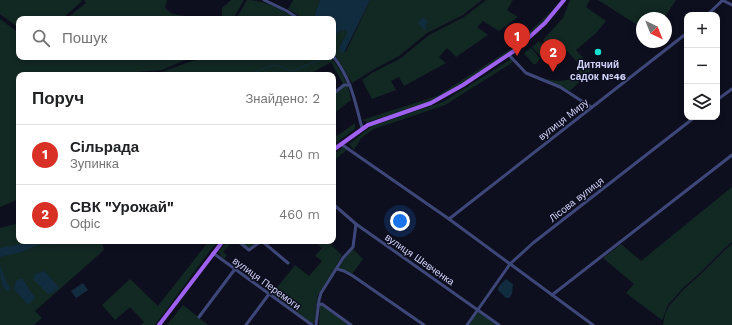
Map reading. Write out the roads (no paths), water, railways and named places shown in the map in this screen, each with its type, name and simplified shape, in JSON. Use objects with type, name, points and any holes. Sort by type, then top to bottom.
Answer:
[{"type":"main road","points":[[336,148],[362,128],[381,119],[418,108],[453,92],[509,55],[545,24],[564,0]]},
{"type":"main road","points":[[159,325],[220,244]]},
{"type":"street","points":[[266,0],[294,16]]},
{"type":"street","points":[[710,12],[723,0],[732,6]]},
{"type":"street","name":"вулиця Миру","points":[[449,219],[684,35]]},
{"type":"street","points":[[509,55],[526,73],[560,87],[591,108]]},
{"type":"street","points":[[336,60],[350,85],[362,128]]},
{"type":"street","points":[[336,92],[344,85],[350,85]]},
{"type":"street","points":[[720,98],[732,89]]},
{"type":"street","name":"Лісова вулиця","points":[[467,325],[510,264],[533,242],[691,120]]},
{"type":"street","points":[[341,144],[449,219],[593,325]]},
{"type":"street","points":[[552,295],[732,155]]},
{"type":"street","name":"вулиця Шевченка","points":[[336,207],[356,224],[499,325]]},
{"type":"street","points":[[316,325],[318,305],[321,294],[343,258],[353,247],[356,224]]},
{"type":"street","points":[[242,244],[249,250],[257,244]]},
{"type":"street","points":[[265,244],[288,263]]},
{"type":"street","name":"вулиця Перемоги","points":[[213,253],[312,325]]},
{"type":"street","points":[[199,317],[235,269]]},
{"type":"street","points":[[336,269],[353,276],[424,325]]},
{"type":"street","points":[[246,325],[269,294]]},
{"type":"street","points":[[318,305],[322,304],[351,325]]},
{"type":"water","points":[[320,0],[370,0],[344,53],[339,49],[347,31],[341,31],[336,34],[336,16],[315,16]]},
{"type":"water","points":[[423,17],[428,22],[425,26],[427,29],[426,31],[418,23]]},
{"type":"water","points":[[20,244],[40,244],[18,253],[0,257],[0,248]]},
{"type":"water","points":[[0,265],[5,280],[10,287],[9,292],[2,284],[0,277]]},
{"type":"water","points":[[45,271],[59,288],[48,294],[33,279],[35,274]]},
{"type":"water","points":[[22,278],[35,298],[28,305],[14,289],[16,281]]},
{"type":"water","points":[[506,279],[513,284],[512,294],[509,298],[506,298],[498,290],[499,286]]},
{"type":"water","points":[[83,283],[88,290],[76,298],[71,291]]},
{"type":"waterway","points":[[255,72],[275,65],[291,71],[321,60]]},
{"type":"place","name":"Дитячий садок №46","points":[[598,52]]},
{"type":"place","name":"Сільрада","points":[[517,56]]},
{"type":"place","name":"СВК \"Урожай\"","points":[[553,72]]}]
